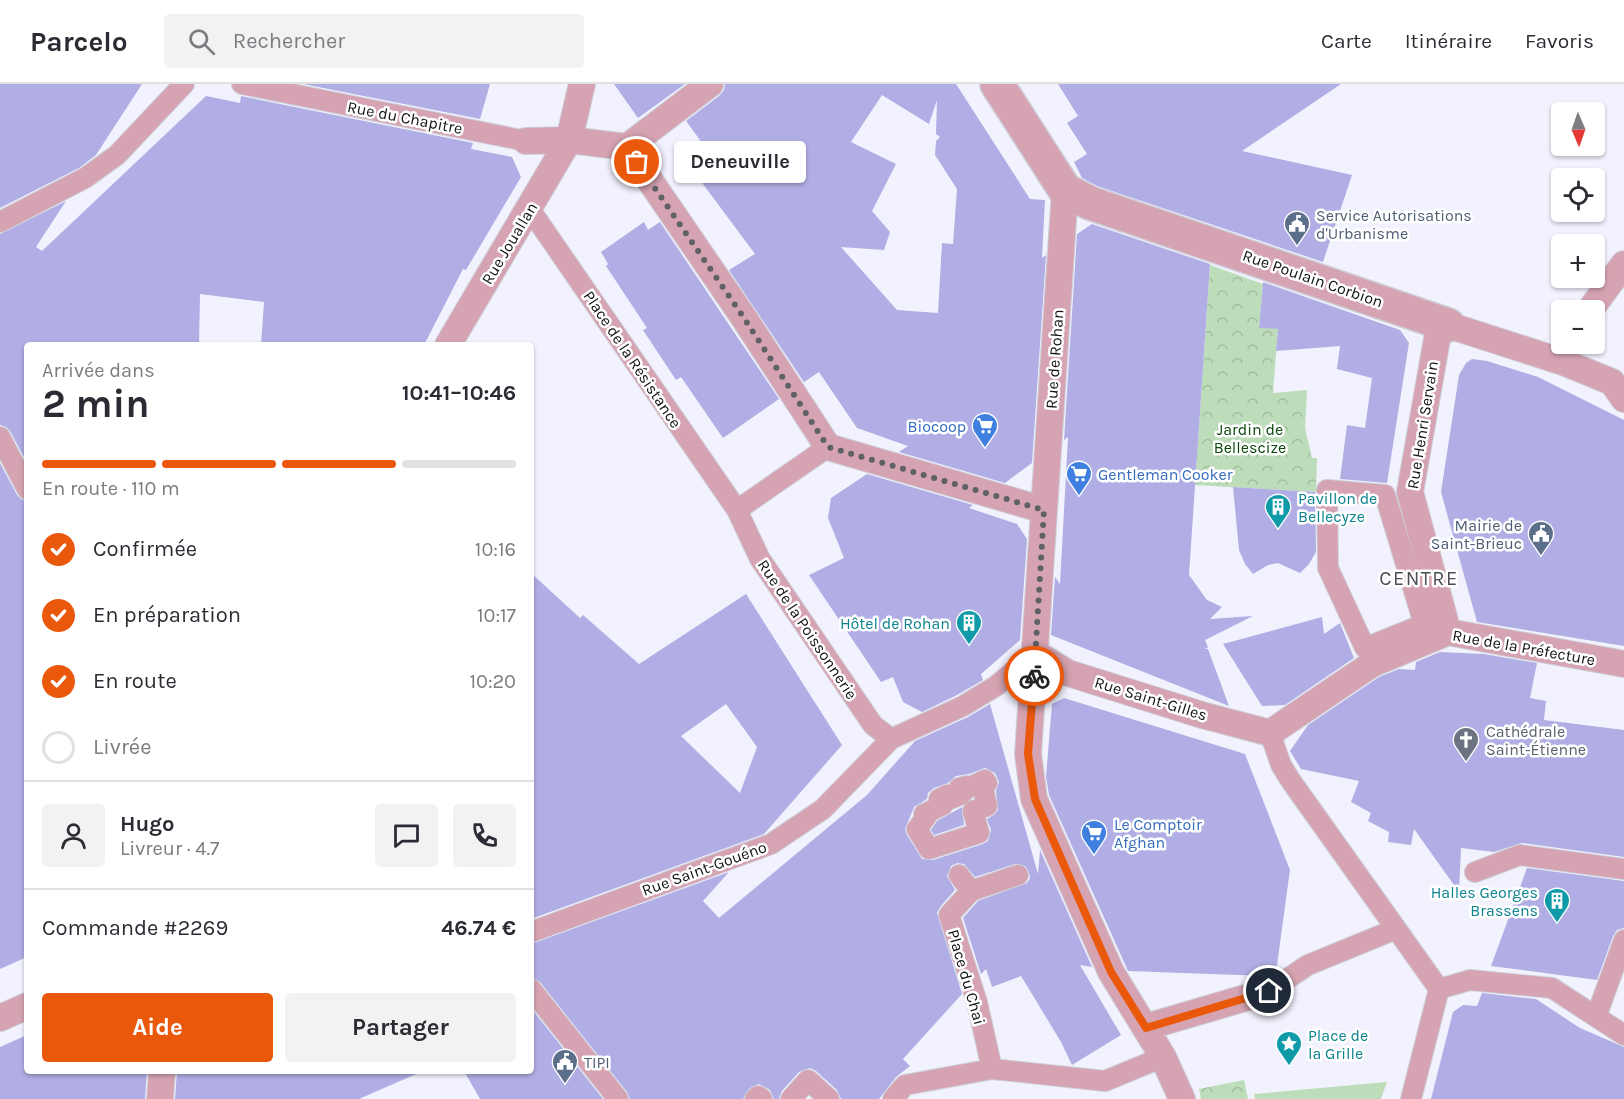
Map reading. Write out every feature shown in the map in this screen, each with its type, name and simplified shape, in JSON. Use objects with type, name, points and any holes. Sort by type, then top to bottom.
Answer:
[{"type":"street","points":[[0,222],[85,178],[117,155],[184,84]]},
{"type":"street","name":"Rue du Chapitre","points":[[242,84],[526,141],[569,140],[627,147]]},
{"type":"street","name":"Rue Jouallan","points":[[450,342],[569,140],[582,84]]},
{"type":"street","points":[[710,84],[627,147],[742,315],[828,447],[1044,510]]},
{"type":"street","points":[[997,84],[1065,190]]},
{"type":"street","name":"Rue Poulain Corbion","points":[[1065,190],[1090,202],[1444,323],[1551,349]]},
{"type":"street","name":"Rue de Rohan","points":[[1065,190],[1028,754],[1035,799],[1111,972],[1163,1057],[1182,1099]]},
{"type":"street","name":"Place de la Résistance","points":[[529,208],[736,510]]},
{"type":"street","points":[[1597,300],[1624,264]]},
{"type":"street","name":"Rue Henri Servain","points":[[1444,323],[1410,492],[1448,632]]},
{"type":"street","name":"Rue Poulain Corbion","points":[[1569,354],[1612,382],[1624,399]]},
{"type":"street","points":[[0,437],[24,483]]},
{"type":"street","points":[[736,510],[828,447]]},
{"type":"street","points":[[1327,490],[1385,495],[1425,624],[1365,648],[1328,568],[1327,490]]},
{"type":"street","name":"Rue de la Poissonnerie","points":[[736,510],[760,559],[873,725],[891,739]]},
{"type":"street","name":"Rue de la Préfecture","points":[[1270,733],[1372,664],[1448,632],[1624,664]]},
{"type":"street","name":"Rue Saint-Gilles","points":[[1035,653],[1068,673],[1203,715],[1270,733]]},
{"type":"street","name":"Rue Saint-Gouéno","points":[[534,931],[771,844],[823,809],[891,739],[963,706],[996,686],[1035,653]]},
{"type":"street","points":[[1270,733],[1281,765],[1439,989],[1411,1099]]},
{"type":"street","points":[[985,780],[987,783],[982,784],[987,806],[973,811],[979,833],[930,849],[917,829],[926,817],[924,814],[943,805],[939,799],[947,795],[950,799],[962,794],[959,788],[966,786],[968,788],[985,780]]},
{"type":"street","points":[[1475,872],[1520,855],[1624,869]]},
{"type":"street","points":[[959,875],[971,891],[1018,875]]},
{"type":"street","name":"Place du Chai","points":[[971,891],[949,915],[977,1002],[992,1070]]},
{"type":"street","points":[[1146,1028],[1269,991],[1308,965],[1396,929]]},
{"type":"street","points":[[1596,1017],[1624,940]]},
{"type":"street","points":[[1439,989],[1470,980],[1552,988],[1624,1035]]},
{"type":"street","points":[[534,993],[618,1099]]},
{"type":"street","points":[[0,1018],[24,1007]]},
{"type":"street","points":[[893,1099],[905,1085],[992,1070],[1105,1081],[1163,1057]]},
{"type":"street","points":[[160,1099],[162,1074]]},
{"type":"street","points":[[790,1099],[808,1080],[829,1099]]},
{"type":"street","points":[[755,1099],[758,1096],[762,1099]]},
{"type":"green space","name":"Jardin de Bellescize","points":[[1210,265],[1263,284],[1259,327],[1278,329],[1273,393],[1307,390],[1305,428],[1312,458],[1317,458],[1316,492],[1195,485]]},
{"type":"green space","points":[[1244,1080],[1248,1099],[1201,1099],[1199,1089]]},
{"type":"green space","points":[[1387,1082],[1381,1099],[1255,1099],[1254,1094]]},
{"type":"building","points":[[0,84],[142,84],[96,155],[79,168],[0,208]]},
{"type":"building","points":[[303,84],[490,84],[480,119]]},
{"type":"building","points":[[614,84],[685,84],[638,118]]},
{"type":"building","points":[[725,84],[956,84],[1030,199],[1045,200],[1042,258],[1046,255],[1032,463],[1005,483],[899,452],[908,446],[857,428],[819,372],[804,382],[729,270],[755,254],[694,172],[700,140],[686,121],[724,90]],"holes":[[[882,95],[929,124],[937,100],[936,134],[940,137],[936,141],[935,155],[957,189],[953,244],[942,243],[938,313],[897,310],[841,247],[884,250],[890,232],[872,211],[896,164],[851,142]]]},
{"type":"building","points":[[1058,84],[1341,84],[1242,151],[1352,175],[1323,262],[1097,186],[1082,178],[1074,162],[1087,154],[1067,123],[1078,116]]},
{"type":"building","points":[[206,96],[240,103],[241,96],[473,143],[471,149],[512,157],[521,177],[466,270],[463,269],[426,342],[261,342],[264,302],[200,294],[199,342],[24,342],[24,457],[10,431],[0,425],[0,234],[66,201],[36,247],[42,251]]},
{"type":"building","points":[[644,222],[648,230],[660,222],[779,399],[723,438],[681,377],[676,380],[643,330],[647,328],[606,266],[608,264],[601,252]]},
{"type":"building","points":[[1092,224],[1210,264],[1189,575],[1207,600],[1222,607],[1210,619],[1253,616],[1205,640],[1208,647],[1205,649],[1208,649],[1229,706],[1051,635],[1055,577],[1060,584],[1068,437],[1064,440],[1077,234]]},
{"type":"building","points":[[1263,282],[1400,330],[1409,343],[1387,483],[1340,479],[1347,425],[1365,428],[1372,378],[1337,369],[1340,346],[1276,351],[1278,329],[1259,328]]},
{"type":"building","name":"Mairie de Saint-Brieuc","points":[[1472,359],[1487,361],[1538,377],[1624,420],[1624,646],[1477,622],[1441,492],[1459,375],[1466,363]]},
{"type":"building","points":[[0,463],[17,495],[24,500],[24,958],[0,969]]},
{"type":"building","points":[[867,474],[973,505],[969,508],[1017,524],[1027,539],[1020,640],[981,674],[983,680],[922,712],[903,702],[893,677],[881,682],[809,575],[844,558],[828,518],[831,498]]},
{"type":"building","name":"Pavillon de Bellecyze","points":[[1233,487],[1315,492],[1316,552],[1300,573],[1278,563],[1268,565],[1253,574],[1245,564],[1239,550]]},
{"type":"building","points":[[534,576],[580,618],[583,615],[639,664],[746,594],[842,745],[764,834],[534,918]],"holes":[[[726,704],[757,747],[740,793],[681,736]]]},
{"type":"building","points":[[1322,617],[1324,634],[1340,623],[1354,658],[1285,705],[1262,706],[1223,644]]},
{"type":"building","name":"Cathédrale Saint-Étienne","points":[[1440,652],[1484,654],[1537,663],[1530,698],[1546,701],[1544,720],[1624,730],[1624,857],[1522,843],[1494,852],[1461,848],[1459,892],[1414,829],[1411,845],[1388,842],[1389,832],[1368,821],[1371,813],[1351,802],[1359,781],[1301,769],[1290,751],[1308,725],[1379,677],[1399,669],[1415,670],[1416,662]]},
{"type":"building","points":[[1064,698],[1245,754],[1290,870],[1277,965],[1267,976],[1128,971],[1049,795],[1046,777],[1052,704]]},
{"type":"building","points":[[990,704],[1038,874],[1040,850],[1092,967],[1080,965],[1121,1035],[1072,1065],[1061,1042],[1021,976],[992,987],[986,969],[981,974],[963,918],[978,901],[1027,883],[1030,878],[1029,872],[1025,866],[1015,864],[975,877],[964,864],[957,863],[951,866],[947,876],[955,890],[937,913],[962,994],[903,1059],[910,1066],[896,1077],[879,1099],[841,1099],[837,1090],[810,1068],[799,1072],[782,1091],[779,1099],[774,1099],[770,1090],[759,1084],[750,1088],[743,1099],[630,1099],[627,1092],[540,982],[534,979],[534,943],[729,872],[703,901],[719,918],[867,795],[915,741],[968,717]],"holes":[[[985,768],[995,773],[999,782],[996,791],[998,810],[987,819],[991,830],[988,841],[933,860],[922,859],[905,829],[914,807],[927,799],[928,793],[934,788],[948,783],[956,776]]]},
{"type":"building","points":[[962,807],[964,825],[934,835],[931,830],[937,821]]},
{"type":"building","name":"Halles Georges Brassens","points":[[1527,868],[1624,881],[1624,928],[1617,930],[1613,936],[1597,980],[1491,966]]},
{"type":"building","points":[[1482,993],[1536,999],[1580,1028],[1624,1047],[1624,1099],[1431,1099],[1453,1012],[1463,1005],[1477,1006]]},
{"type":"building","points":[[534,1012],[603,1099],[480,1099],[466,1074],[534,1074]]},
{"type":"building","points":[[24,1036],[24,1074],[147,1074],[145,1099],[0,1099],[0,1047]]},
{"type":"building","points":[[177,1074],[416,1074],[359,1099],[175,1099]]},
{"type":"way so far","points":[[637,162],[742,315],[828,447],[1044,510],[1034,676]]},
{"type":"place","name":"Deneuville","points":[[637,162]]},
{"type":"place","name":"Service Autorisations d'Urbanisme","points":[[1297,247]]},
{"type":"place","name":"Biocoop","points":[[985,449]]},
{"type":"place","name":"Gentleman Cooker","points":[[1079,497]]},
{"type":"place","name":"Pavillon de Bellecyze","points":[[1278,530]]},
{"type":"place","name":"Mairie de Saint-Brieuc","points":[[1541,557]]},
{"type":"place","name":"Hôtel de Rohan","points":[[969,646]]},
{"type":"place","name":"Cathédrale Saint-Étienne","points":[[1466,763]]},
{"type":"place","name":"Le Comptoir Afghan","points":[[1094,856]]},
{"type":"place","name":"Halles Georges Brassens","points":[[1557,924]]},
{"type":"place","name":"Place de la Grille","points":[[1289,1067]]},
{"type":"place","name":"TIPI","points":[[565,1085]]},
{"type":"district","name":"CENTRE","points":[[1419,578]]},
{"type":"route","points":[[1034,676],[1028,754],[1035,799],[1111,972],[1146,1028],[1269,991]]}]
